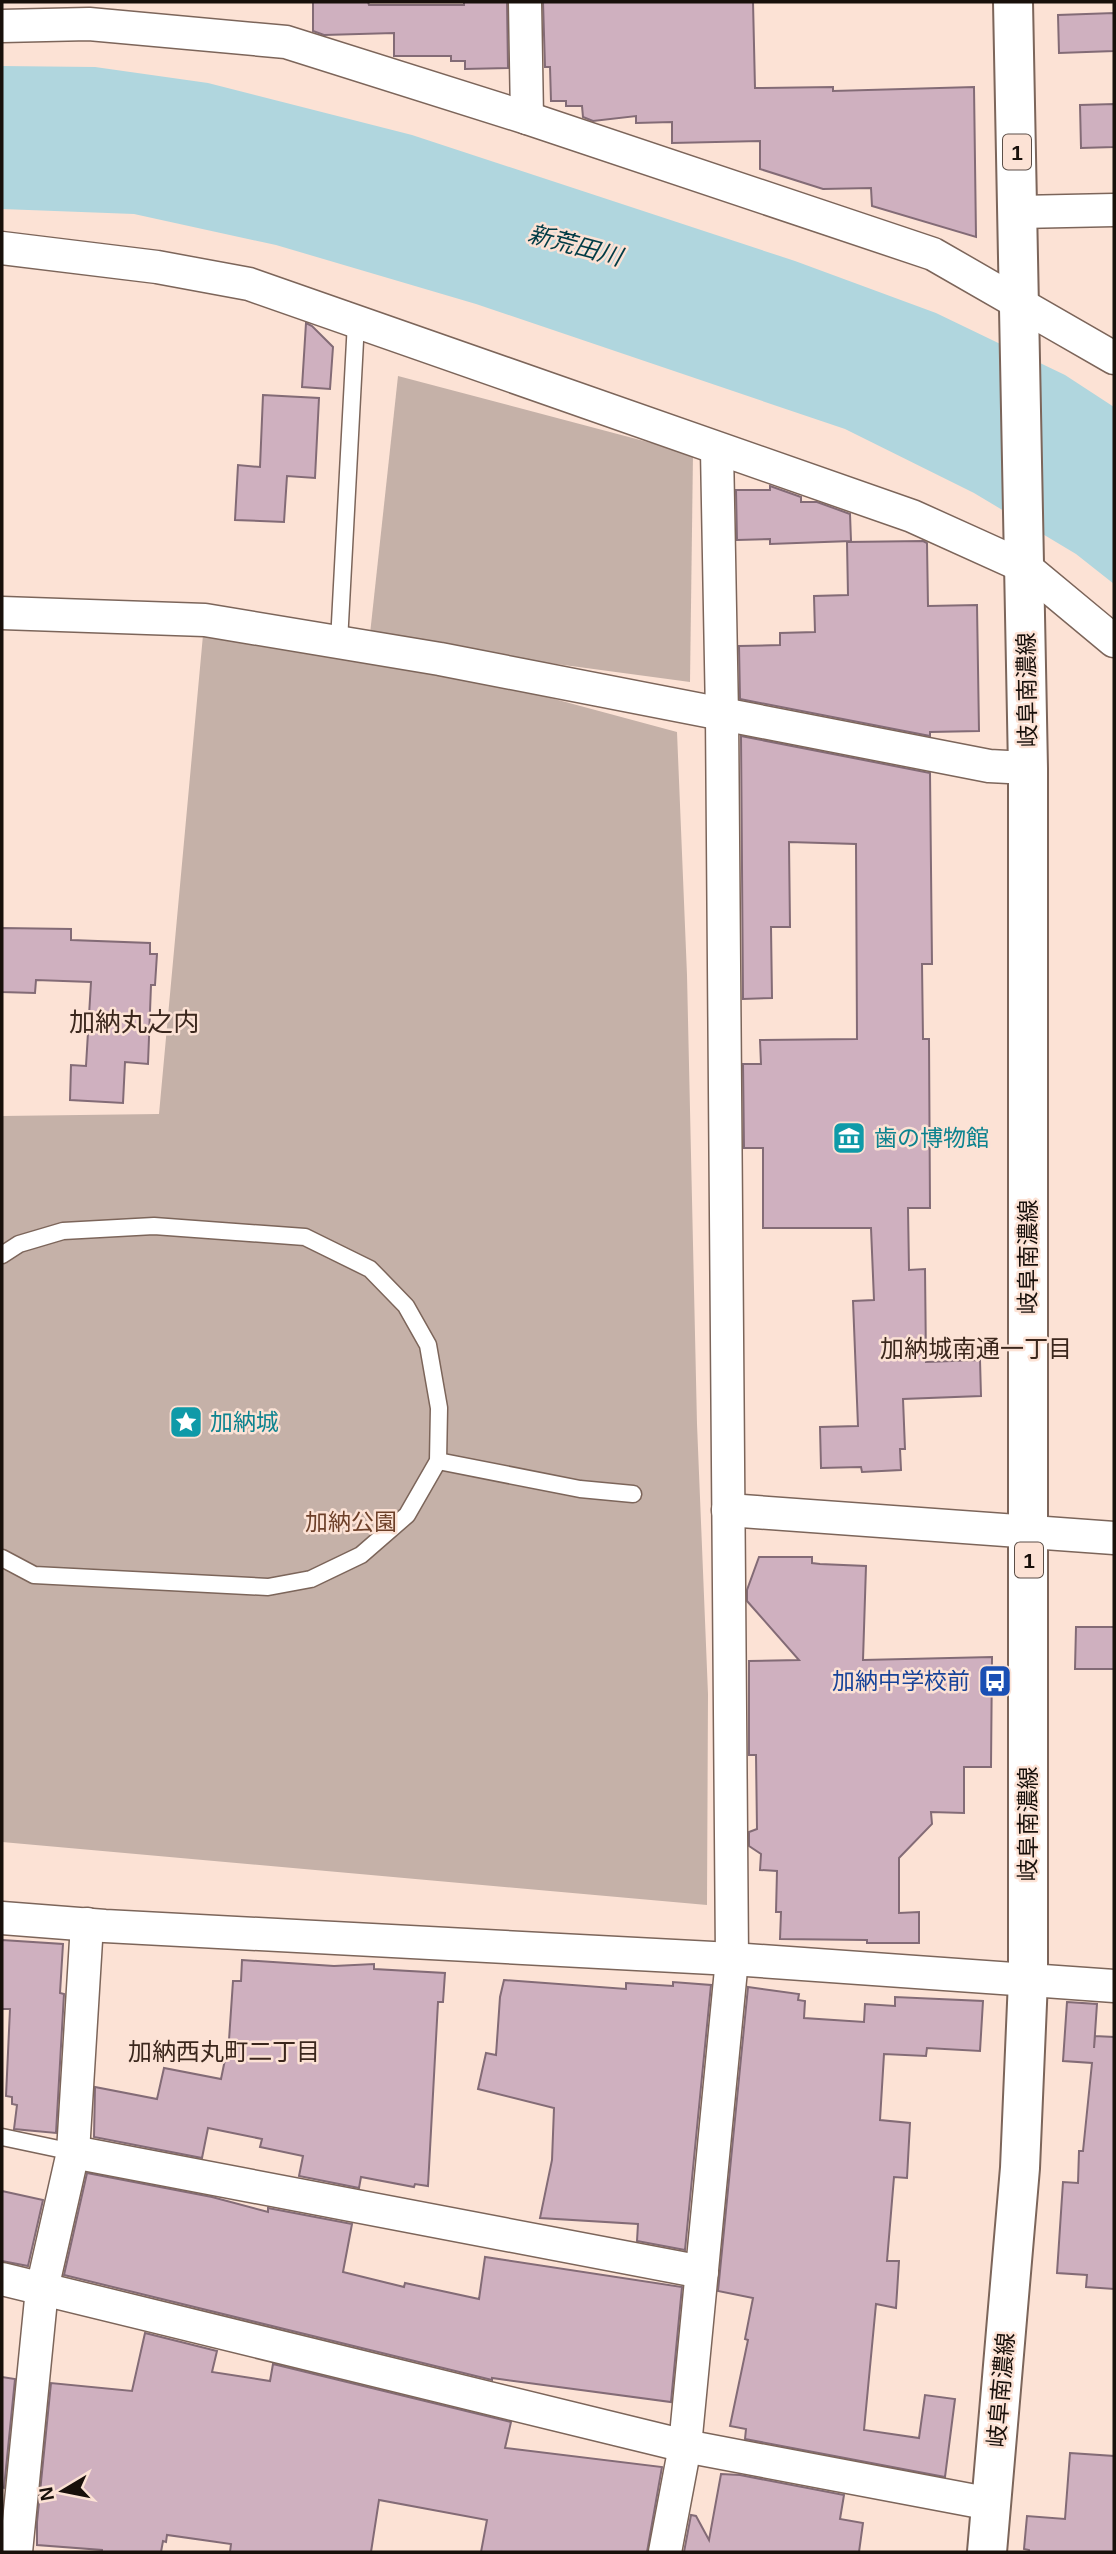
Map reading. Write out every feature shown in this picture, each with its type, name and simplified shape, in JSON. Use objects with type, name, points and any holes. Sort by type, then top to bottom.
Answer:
[{"type":"main road","name":"岐阜南濃線","points":[[987,2552],[1020,2168],[1028,1980],[1028,768],[1013,2]]},
{"type":"street","points":[[525,2],[527,118]]},
{"type":"street","points":[[2,26],[89,13],[286,41],[527,118],[933,254],[1114,358]]},
{"type":"street","points":[[1019,212],[1114,210]]},
{"type":"street","points":[[2,248],[157,267],[249,284],[912,516],[1025,567],[1114,641]]},
{"type":"street","points":[[665,2552],[685,2446],[733,1958],[718,450]]},
{"type":"street","points":[[2,613],[205,620],[440,659],[989,766],[1028,768]]},
{"type":"street","points":[[728,1510],[1114,1538]]},
{"type":"street","points":[[2,1917],[87,1924],[733,1958],[1114,1986]]},
{"type":"street","points":[[16,2552],[42,2289],[73,2152],[87,1924]]},
{"type":"street","points":[[73,2152],[702,2272]]},
{"type":"street","points":[[2,2279],[685,2446],[991,2504]]},
{"type":"lane","points":[[339,642],[356,322]]},
{"type":"lane","points":[[2,1255],[19,1244],[63,1231],[154,1226],[305,1237],[370,1269],[406,1306],[428,1345],[439,1408],[438,1461],[408,1515],[361,1555],[311,1579],[268,1587],[34,1575],[2,1558]]},
{"type":"lane","points":[[438,1461],[580,1489],[633,1494]]},
{"type":"lane","points":[[2,2137],[73,2152]]},
{"type":"green space","points":[[398,376],[693,454],[690,682],[534,661],[370,634]]},
{"type":"green space","name":"加納公園","points":[[203,635],[450,671],[677,732],[687,975],[697,1424],[708,1694],[707,1905],[2,1842],[2,1116],[159,1114]]},
{"type":"water","name":"新荒田川","points":[[2,66],[95,67],[208,83],[412,135],[795,261],[936,313],[1065,375],[1114,407],[1114,584],[1076,554],[974,493],[845,429],[476,304],[276,245],[134,214],[2,209]]},
{"type":"building","points":[[313,2],[464,5],[464,2],[507,2],[508,68],[465,69],[465,61],[451,61],[451,56],[394,56],[394,33],[324,35],[313,31]]},
{"type":"building","points":[[543,2],[753,2],[755,88],[833,87],[833,91],[974,87],[976,237],[872,206],[871,188],[823,189],[760,169],[760,141],[672,143],[672,122],[636,123],[636,116],[593,121],[583,117],[582,106],[566,106],[566,101],[551,101],[550,67],[545,67]]},
{"type":"building","points":[[1114,13],[1114,51],[1059,53],[1058,15]]},
{"type":"building","points":[[1114,104],[1114,147],[1081,148],[1080,105]]},
{"type":"building","points":[[306,323],[333,347],[330,389],[302,387]]},
{"type":"building","points":[[263,395],[319,398],[315,478],[287,476],[284,522],[235,520],[238,465],[260,467]]},
{"type":"building","points":[[770,486],[801,497],[801,502],[817,502],[850,514],[851,541],[770,544],[770,539],[737,540],[736,490],[770,490]]},
{"type":"building","points":[[847,542],[927,543],[928,606],[977,605],[979,731],[930,732],[930,736],[740,699],[739,646],[780,645],[780,633],[815,632],[814,596],[848,595]]},
{"type":"building","points":[[741,736],[930,773],[932,964],[922,964],[923,1039],[929,1039],[930,1208],[908,1208],[909,1270],[925,1269],[926,1362],[980,1360],[981,1396],[903,1399],[905,1449],[900,1449],[901,1470],[862,1472],[861,1467],[821,1468],[820,1427],[858,1426],[853,1301],[874,1300],[871,1228],[763,1228],[763,1148],[744,1148],[743,1064],[761,1064],[760,1040],[857,1039],[856,844],[789,842],[790,927],[771,927],[772,998],[743,999]]},
{"type":"building","points":[[2,928],[71,929],[71,940],[150,943],[150,954],[157,954],[155,985],[151,985],[148,1064],[125,1062],[123,1103],[70,1100],[71,1065],[86,1066],[91,982],[36,980],[35,993],[2,992]]},
{"type":"building","points":[[759,1557],[812,1557],[812,1563],[866,1566],[863,1660],[992,1657],[991,1767],[964,1767],[964,1813],[931,1812],[932,1824],[899,1858],[899,1913],[919,1912],[919,1943],[780,1939],[781,1912],[776,1912],[777,1871],[760,1870],[761,1854],[749,1846],[749,1832],[757,1829],[756,1755],[749,1755],[749,1661],[799,1660],[747,1601],[747,1590]]},
{"type":"building","points":[[1076,1627],[1114,1627],[1114,1669],[1075,1669]]},
{"type":"building","points":[[2,1940],[63,1944],[60,1993],[64,1994],[56,2133],[14,2129],[17,2105],[12,2104],[12,2097],[6,2096],[10,2009],[2,2009]]},
{"type":"building","points":[[242,1960],[334,1966],[374,1964],[374,1969],[445,1973],[443,2002],[438,2002],[428,2186],[415,2184],[414,2187],[361,2177],[359,2188],[299,2176],[303,2156],[260,2147],[262,2139],[208,2128],[202,2158],[94,2137],[95,2087],[157,2099],[164,2068],[221,2079],[229,2040],[233,1981],[241,1981]]},
{"type":"building","points":[[504,1980],[626,1989],[626,1983],[673,1986],[673,1982],[711,1985],[685,2250],[637,2241],[638,2224],[540,2218],[552,2160],[554,2108],[478,2089],[486,2053],[496,2055],[500,1997]]},
{"type":"building","points":[[748,1987],[799,1994],[798,2000],[805,2001],[804,2018],[864,2022],[865,2004],[895,2006],[895,1997],[983,2001],[980,2051],[927,2048],[926,2056],[884,2054],[880,2120],[910,2123],[907,2178],[894,2177],[887,2261],[899,2261],[896,2308],[876,2304],[864,2430],[919,2438],[925,2395],[955,2399],[945,2477],[745,2439],[746,2429],[730,2426],[748,2340],[745,2339],[753,2298],[718,2291]]},
{"type":"building","points":[[1067,2002],[1097,2004],[1094,2048],[1095,2036],[1114,2037],[1114,2289],[1086,2287],[1087,2275],[1057,2273],[1063,2182],[1078,2183],[1079,2151],[1083,2151],[1092,2063],[1063,2061]]},
{"type":"building","points":[[87,2173],[212,2197],[268,2212],[268,2208],[352,2224],[343,2272],[404,2287],[405,2283],[479,2299],[485,2257],[682,2287],[671,2402],[492,2380],[64,2275]]},
{"type":"building","points":[[2,2191],[43,2200],[28,2266],[2,2261]]},
{"type":"building","points":[[145,2333],[217,2351],[212,2372],[270,2381],[273,2364],[511,2422],[505,2448],[662,2467],[647,2552],[481,2552],[487,2520],[379,2500],[371,2552],[230,2552],[231,2544],[167,2535],[161,2552],[102,2552],[37,2545],[51,2383],[132,2391]]},
{"type":"building","points":[[2,2377],[15,2379],[4,2488],[2,2487]]},
{"type":"building","points":[[1070,2453],[1114,2456],[1114,2552],[1029,2552],[1024,2549],[1027,2516],[1065,2519]]},
{"type":"building","points":[[721,2474],[740,2475],[844,2495],[840,2519],[863,2523],[859,2552],[684,2552],[691,2515],[696,2516],[709,2540]]},
{"type":"place","name":"歯の博物館","points":[[849,1138]]},
{"type":"place","name":"加納城","points":[[186,1422]]},
{"type":"place","name":"加納中学校前","points":[[995,1681]]},
{"type":"district","name":"加納丸之内","points":[[134,1022]]},
{"type":"district","name":"加納城南通一丁目","points":[[976,1348]]},
{"type":"district","name":"加納西丸町二丁目","points":[[224,2051]]}]
